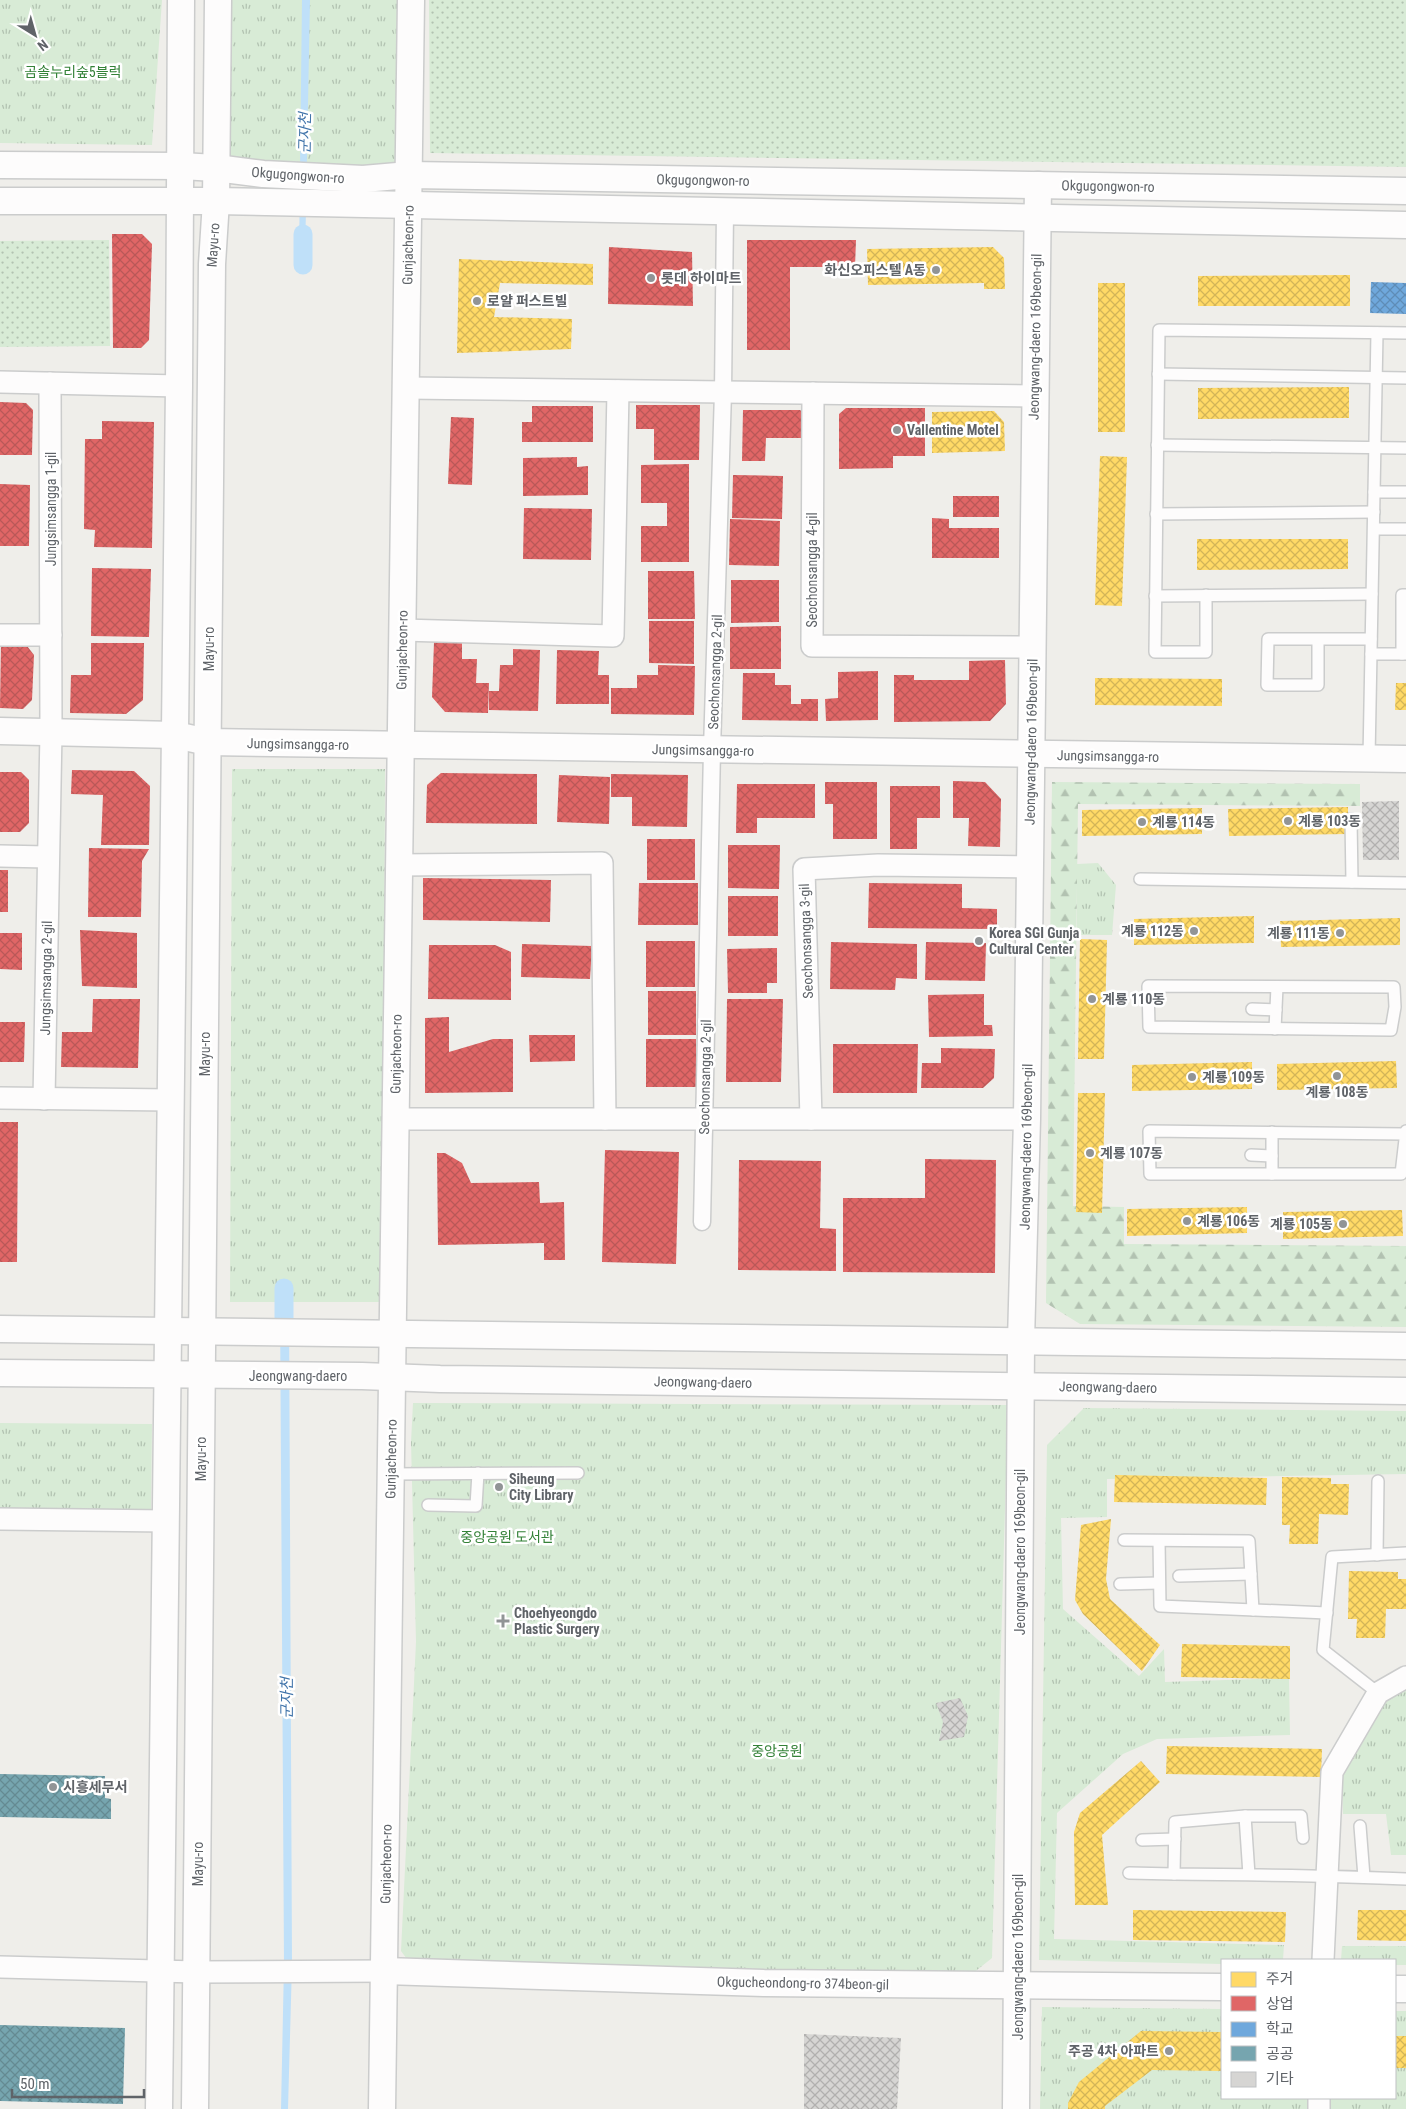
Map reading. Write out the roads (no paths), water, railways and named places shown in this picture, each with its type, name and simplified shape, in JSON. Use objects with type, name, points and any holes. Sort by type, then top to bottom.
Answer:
[{"type":"street","points":[[159,2109],[181,202],[181,0]]},
{"type":"street","name":"Mayu-ro","points":[[195,2109],[212,264],[216,201],[218,0]]},
{"type":"street","name":"Gunjacheon-ro","points":[[382,2109],[411,0]]},
{"type":"street","name":"Okgugongwon-ro","points":[[0,166],[181,166],[263,174],[363,179],[409,175],[1406,191]]},
{"type":"street","name":"Jeongwang-daero 169beon-gil","points":[[1016,2109],[1021,1341],[1027,1119],[1038,185]]},
{"type":"street","name":"Okgugongwon-ro","points":[[0,202],[216,201],[1406,225]]},
{"type":"street","name":"Seochonsangga 2-gil","points":[[702,1222],[712,750],[723,392],[725,212]]},
{"type":"street","points":[[0,382],[179,386]]},
{"type":"street","name":"Jungsimsangga 1-gil","points":[[50,383],[52,732]]},
{"type":"street","points":[[406,388],[1035,396]]},
{"type":"street","points":[[402,630],[613,636],[618,391]]},
{"type":"street","name":"Seochonsangga 4-gil","points":[[813,394],[812,646],[1032,647]]},
{"type":"street","points":[[0,635],[51,635]]},
{"type":"street","name":"Jungsimsangga-ro","points":[[0,731],[175,735],[208,742],[401,746],[1406,759]]},
{"type":"street","name":"Jungsimsangga 2-gil","points":[[44,1099],[47,857],[52,732]]},
{"type":"street","points":[[0,856],[47,857]]},
{"type":"street","points":[[399,865],[602,864],[605,1119]]},
{"type":"street","name":"Seochonsangga 3-gil","points":[[811,1119],[804,869],[878,865],[1030,866]]},
{"type":"street","points":[[0,1098],[171,1100]]},
{"type":"street","points":[[395,1119],[1027,1119]]},
{"type":"street","points":[[0,1329],[1406,1346]]},
{"type":"street","name":"Jeongwang-daero","points":[[0,1373],[362,1376],[392,1378],[1406,1391]]},
{"type":"street","points":[[0,1519],[167,1521]]},
{"type":"street","points":[[1323,1959],[1332,1772],[1378,1692],[1406,1677]]},
{"type":"street","points":[[0,1967],[197,1972],[385,1971]]},
{"type":"street","name":"Okgucheondong-ro 374beon-gil","points":[[385,1971],[764,1983],[1221,1987]]},
{"type":"lane","points":[[1206,595],[1206,652],[1155,652],[1159,330],[1406,333]]},
{"type":"lane","points":[[1369,758],[1377,332]]},
{"type":"lane","points":[[1158,374],[1406,378]]},
{"type":"lane","points":[[1158,445],[1406,448]]},
{"type":"lane","points":[[1374,492],[1406,492]]},
{"type":"lane","points":[[1156,514],[1374,512]]},
{"type":"lane","points":[[1374,529],[1406,529]]},
{"type":"lane","points":[[1155,596],[1372,594]]},
{"type":"lane","points":[[1371,654],[1404,654],[1402,596],[1406,596]]},
{"type":"lane","points":[[1318,640],[1318,685],[1267,685],[1268,639],[1372,639]]},
{"type":"lane","points":[[1351,818],[1352,882]]},
{"type":"lane","points":[[1140,880],[1406,883]]},
{"type":"lane","points":[[1148,986],[1394,987],[1401,1007],[1391,1030],[1149,1027],[1148,986]]},
{"type":"lane","points":[[1276,1029],[1277,987]]},
{"type":"lane","points":[[1252,1009],[1276,1010]]},
{"type":"lane","points":[[1149,1131],[1272,1132],[1405,1132],[1401,1174],[1150,1174],[1149,1131]]},
{"type":"lane","points":[[1272,1132],[1272,1174]]},
{"type":"lane","points":[[1251,1155],[1272,1156]]},
{"type":"lane","points":[[391,1474],[578,1473]]},
{"type":"lane","points":[[428,1505],[476,1506],[478,1474]]},
{"type":"lane","points":[[1377,1555],[1378,1481]]},
{"type":"lane","points":[[1124,1540],[1249,1541],[1253,1610]]},
{"type":"lane","points":[[1159,1541],[1160,1606],[1327,1613]]},
{"type":"lane","points":[[1378,1692],[1323,1650],[1332,1557],[1406,1553]]},
{"type":"lane","points":[[1178,1576],[1251,1574]]},
{"type":"lane","points":[[1120,1584],[1159,1584]]},
{"type":"lane","points":[[1245,1816],[1249,1874]]},
{"type":"lane","points":[[1174,1874],[1175,1822],[1245,1816],[1301,1816],[1303,1838]]},
{"type":"lane","points":[[1360,1826],[1364,1877]]},
{"type":"lane","points":[[1142,1840],[1175,1839]]},
{"type":"lane","points":[[1129,1873],[1327,1875],[1406,1879]]},
{"type":"water","points":[[302,0],[310,0],[305,259],[299,258]]},
{"type":"water","points":[[280,1302],[289,1302],[292,1964],[288,2109],[281,2109],[284,1964]]},
{"type":"waterway","name":"군자천","points":[[303,234],[303,265]]},
{"type":"waterway","name":"군자천","points":[[284,1288],[284,1328]]},
{"type":"place","name":"화신오피스텔 A동","points":[[936,270]]},
{"type":"place","name":"롯데 하이마트","points":[[651,278]]},
{"type":"place","name":"로얄 퍼스트빌","points":[[477,301]]},
{"type":"place","name":"Vallentine Motel","points":[[897,430]]},
{"type":"place","name":"계룡 103동","points":[[1288,821]]},
{"type":"place","name":"계룡 114동","points":[[1142,822]]},
{"type":"place","name":"계룡 112동","points":[[1194,931]]},
{"type":"place","name":"계룡 111동","points":[[1340,933]]},
{"type":"place","name":"Korea SGI Gunja Cultural Center","points":[[979,941]]},
{"type":"place","name":"계룡 110동","points":[[1092,999]]},
{"type":"place","name":"계룡 108동","points":[[1337,1076]]},
{"type":"place","name":"계룡 109동","points":[[1192,1077]]},
{"type":"place","name":"계룡 107동","points":[[1090,1153]]},
{"type":"place","name":"계룡 106동","points":[[1187,1221]]},
{"type":"place","name":"계룡 105동","points":[[1343,1224]]},
{"type":"place","name":"Siheung City Library","points":[[499,1487]]},
{"type":"place","name":"Choehyeongdo Plastic Surgery","points":[[503,1621]]},
{"type":"place","name":"시흥세무서","points":[[53,1787]]},
{"type":"place","name":"주공 4차 아파트","points":[[1169,2051]]},
{"type":"park label","name":"곰솔누리숲5블럭","points":[[73,72]]},
{"type":"park label","name":"중앙공원 도서관","points":[[507,1537]]},
{"type":"park label","name":"중앙공원","points":[[777,1751]]}]
